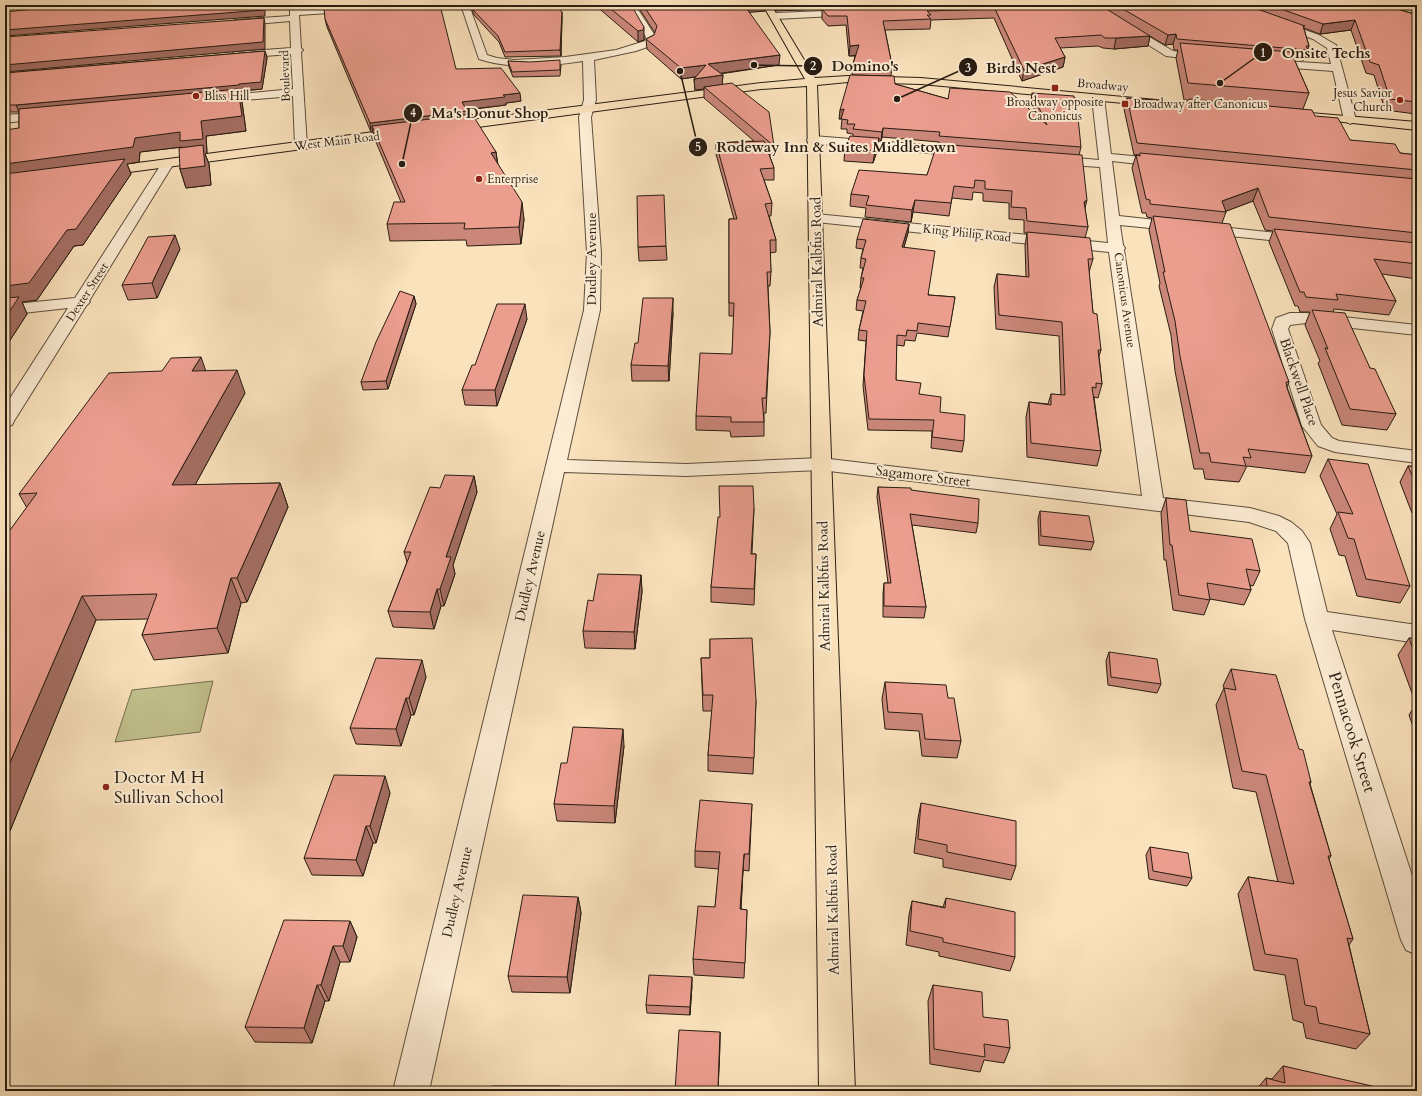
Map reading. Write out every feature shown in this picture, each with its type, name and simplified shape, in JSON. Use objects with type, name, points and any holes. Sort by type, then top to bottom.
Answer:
[{"type":"main road","points":[[438,128],[586,108],[811,81],[775,16],[766,5]]},
{"type":"main road","name":"Broadway","points":[[811,81],[888,79],[1169,104]]},
{"type":"main road","name":"Admiral Kalbfus Road","points":[[811,81],[813,88],[813,140],[837,1091]]},
{"type":"main road","points":[[1297,115],[1417,126]]},
{"type":"main road","name":"West Main Road","points":[[84,174],[415,131]]},
{"type":"street","points":[[225,24],[295,12],[403,5]]},
{"type":"street","points":[[465,5],[476,42],[483,57],[486,60],[497,62],[520,63],[588,56],[634,49],[651,42],[651,37],[631,5]]},
{"type":"street","points":[[1089,5],[1170,54],[1219,59]]},
{"type":"street","points":[[1226,5],[1323,40],[1332,47],[1350,120]]},
{"type":"street","name":"Boulevard","points":[[295,12],[298,50],[301,146]]},
{"type":"street","points":[[775,16],[862,12]]},
{"type":"street","points":[[227,56],[298,50]]},
{"type":"street","name":"Dudley Avenue","points":[[411,1091],[592,310],[594,253],[585,118],[586,108],[590,100],[590,73],[588,56]]},
{"type":"street","points":[[1258,62],[1337,68]]},
{"type":"street","points":[[195,101],[299,92]]},
{"type":"street","name":"Canonicus Avenue","points":[[1098,98],[1112,220],[1118,248],[1153,503]]},
{"type":"street","points":[[5,119],[60,114]]},
{"type":"street","points":[[813,140],[980,154]]},
{"type":"street","points":[[1043,159],[1179,164]]},
{"type":"street","name":"Dexter Street","points":[[5,421],[82,302],[168,163]]},
{"type":"street","name":"King Philip Road","points":[[816,218],[1118,248]]},
{"type":"street","points":[[1112,220],[1316,241]]},
{"type":"street","points":[[5,310],[82,302]]},
{"type":"street","name":"Blackwell Place","points":[[1417,330],[1306,318],[1290,318],[1282,322],[1280,329],[1312,426],[1320,438],[1335,446],[1417,456]]},
{"type":"street","name":"Sagamore Street","points":[[556,466],[686,470],[821,464],[1250,515],[1286,527]]},
{"type":"street","name":"Pennacook Street","points":[[1286,527],[1294,533],[1299,543],[1317,619],[1411,903],[1417,940]]},
{"type":"street","points":[[1317,619],[1417,634]]},
{"type":"green space","points":[[1371,5],[1417,5],[1417,19]]},
{"type":"green space","points":[[213,681],[200,732],[115,742],[132,690]]},
{"type":"building","points":[[73,5],[264,5],[264,10],[5,30],[5,12]]},
{"type":"building","points":[[363,5],[440,5],[456,69],[501,68],[520,93],[503,95],[505,97],[462,102],[467,111],[370,123],[325,19],[324,8]]},
{"type":"building","points":[[472,5],[555,5],[562,12],[560,50],[505,52],[498,36],[473,10]]},
{"type":"building","points":[[606,5],[631,5],[644,27],[643,30],[638,31]]},
{"type":"building","points":[[643,5],[744,5],[780,55],[708,64],[723,75],[694,79],[706,65],[681,68],[646,39],[654,35],[657,26]]},
{"type":"building","points":[[918,5],[1100,5],[1150,36],[1105,38],[1101,35],[1055,38],[1065,57],[1024,70],[995,9],[927,11],[931,15],[927,15],[931,19],[883,21],[892,65],[853,64],[859,45],[850,46],[847,16],[828,16],[822,9]]},
{"type":"building","points":[[1116,5],[1246,5],[1305,26],[1303,26],[1309,46],[1306,46],[1308,50],[1177,39],[1176,34],[1168,35]]},
{"type":"building","points":[[1270,5],[1384,5],[1417,15],[1417,102],[1390,99],[1379,65],[1370,62],[1355,20],[1323,24]]},
{"type":"building","points":[[264,18],[263,42],[5,65],[5,37]]},
{"type":"building","points":[[1180,43],[1291,52],[1309,93],[1188,83]]},
{"type":"building","points":[[265,51],[261,82],[5,105],[5,73]]},
{"type":"building","points":[[560,60],[560,70],[512,72],[508,61],[530,62]]},
{"type":"building","points":[[850,75],[894,76],[895,84],[948,99],[950,88],[1010,92],[1047,125],[1032,93],[1074,96],[1074,98],[1076,98],[1081,147],[939,136],[940,132],[883,128],[882,132],[853,129],[855,124],[847,124],[848,120],[841,119],[844,109],[840,110]]},
{"type":"building","points":[[732,83],[769,112],[774,146],[704,87]]},
{"type":"building","points":[[238,89],[242,116],[201,121],[203,139],[180,141],[180,132],[135,138],[133,147],[5,164],[5,130],[19,128],[19,109]]},
{"type":"building","points":[[1127,98],[1189,102],[1189,99],[1312,110],[1315,116],[1338,118],[1350,140],[1395,144],[1400,153],[1417,155],[1417,170],[1137,143]]},
{"type":"building","points":[[472,114],[496,152],[491,153],[522,202],[519,227],[464,229],[465,223],[387,224],[394,202],[405,202],[372,126]]},
{"type":"building","points":[[850,136],[879,138],[875,151],[845,148]]},
{"type":"building","points":[[764,141],[774,168],[760,169],[772,203],[765,204],[776,240],[770,240],[771,272],[767,272],[770,332],[766,398],[762,398],[764,422],[731,422],[731,417],[696,416],[700,353],[732,354],[734,303],[729,303],[729,219],[737,219],[716,143]]},
{"type":"building","points":[[937,144],[1082,155],[1087,200],[1084,202],[1088,227],[1027,221],[1026,208],[1011,207],[1012,191],[985,189],[985,181],[975,180],[974,188],[954,186],[951,203],[915,200],[912,210],[866,205],[869,196],[851,194],[859,170],[927,175]]},
{"type":"building","points":[[203,145],[205,166],[180,169],[179,148]]},
{"type":"building","points":[[1140,153],[1417,179],[1417,233],[1269,217],[1258,188],[1222,201],[1226,212],[1150,204],[1150,200],[1146,199],[1136,155],[1140,156]]},
{"type":"building","points":[[125,159],[76,229],[67,230],[29,283],[5,286],[5,174]]},
{"type":"building","points":[[664,195],[666,246],[638,247],[637,196]]},
{"type":"building","points":[[1153,216],[1230,224],[1289,382],[1286,382],[1287,388],[1312,456],[1248,449],[1251,458],[1243,457],[1246,466],[1211,462],[1209,453],[1200,453]]},
{"type":"building","points":[[863,219],[909,224],[902,247],[935,251],[928,295],[955,297],[950,327],[918,323],[917,331],[907,330],[906,336],[897,335],[896,380],[921,383],[919,394],[941,397],[940,412],[965,415],[964,441],[932,437],[934,420],[869,419],[864,375],[867,331],[859,330],[866,301],[857,300],[864,278],[861,278],[866,259],[861,258],[866,240],[857,239]]},
{"type":"building","points":[[1274,229],[1417,243],[1417,264],[1374,259],[1396,301],[1336,294],[1338,300],[1306,297],[1304,292],[1300,292]]},
{"type":"building","points":[[1027,232],[1090,238],[1093,259],[1088,259],[1093,313],[1097,314],[1101,350],[1098,350],[1102,384],[1096,383],[1096,388],[1092,387],[1101,451],[1031,443],[1029,402],[1051,405],[1051,394],[1065,395],[1062,322],[999,315],[997,274],[1029,277]]},
{"type":"building","points":[[175,235],[152,283],[122,285],[148,237]]},
{"type":"building","points":[[400,291],[414,296],[386,381],[361,382],[376,342]]},
{"type":"building","points":[[19,297],[5,318],[5,298]]},
{"type":"building","points":[[643,298],[673,298],[668,366],[631,365],[635,343],[638,343]]},
{"type":"building","points":[[497,304],[525,304],[495,390],[462,390],[472,365],[475,365]]},
{"type":"building","points":[[1312,310],[1345,313],[1370,368],[1375,369],[1396,414],[1350,409],[1325,348],[1328,349]]},
{"type":"building","points":[[201,357],[192,371],[237,370],[172,485],[280,483],[237,578],[231,578],[217,628],[142,635],[157,594],[82,596],[5,774],[5,537],[37,493],[19,494],[109,373],[162,371],[171,358]]},
{"type":"building","points":[[1328,459],[1368,464],[1410,586],[1366,579],[1354,539],[1348,538],[1338,512],[1353,514]]},
{"type":"building","points":[[1408,466],[1417,467],[1417,487]]},
{"type":"building","points":[[445,475],[474,476],[446,557],[451,557],[440,589],[437,589],[430,612],[388,611],[411,552],[404,552],[430,487],[440,488]]},
{"type":"building","points":[[719,486],[753,486],[754,508],[751,554],[756,554],[754,589],[711,587],[718,517],[720,517]]},
{"type":"building","points":[[878,487],[911,488],[911,490],[979,499],[978,523],[910,514],[926,607],[884,606],[884,583],[891,583]]},
{"type":"building","points":[[1166,498],[1186,500],[1190,531],[1252,539],[1260,571],[1246,569],[1251,590],[1207,583],[1210,600],[1179,595],[1172,545],[1170,545]]},
{"type":"building","points":[[1040,511],[1089,516],[1094,542],[1041,536]]},
{"type":"building","points":[[598,574],[641,575],[634,632],[583,631],[588,600],[593,601]]},
{"type":"building","points":[[752,638],[756,700],[754,758],[708,755],[713,695],[703,695],[701,658],[710,658],[710,639]]},
{"type":"building","points":[[1409,638],[1417,639],[1417,660]]},
{"type":"building","points":[[1109,652],[1157,659],[1161,684],[1111,677]]},
{"type":"building","points":[[376,658],[422,660],[409,698],[406,698],[396,729],[350,728]]},
{"type":"building","points":[[1231,669],[1276,675],[1299,749],[1303,750],[1311,782],[1309,782],[1331,856],[1328,856],[1353,939],[1347,938],[1370,1034],[1319,1023],[1316,1007],[1305,1005],[1297,959],[1265,954],[1248,877],[1294,884],[1266,775],[1242,771],[1224,688],[1236,690]]},
{"type":"building","points":[[885,682],[946,685],[948,698],[954,698],[961,741],[925,739],[922,714],[888,712]]},
{"type":"building","points":[[573,727],[623,729],[614,806],[554,804],[561,763],[567,763]]},
{"type":"building","points":[[334,775],[385,776],[370,826],[366,826],[356,860],[304,858]]},
{"type":"building","points":[[700,800],[752,804],[749,854],[744,854],[740,909],[747,910],[745,963],[693,959],[698,906],[715,907],[720,852],[695,851]]},
{"type":"building","points":[[921,803],[1016,821],[1016,866],[947,852],[947,845],[918,839]]},
{"type":"building","points":[[1150,847],[1188,853],[1192,878],[1153,871]]},
{"type":"building","points":[[523,895],[578,897],[567,977],[508,976]]},
{"type":"building","points":[[946,898],[1015,912],[1015,957],[943,942],[943,938],[910,931],[912,901],[945,908]]},
{"type":"building","points":[[284,920],[350,921],[343,946],[333,946],[321,985],[317,985],[304,1028],[245,1027]]},
{"type":"building","points":[[649,975],[692,977],[690,1007],[646,1005]]},
{"type":"building","points":[[933,985],[982,992],[983,1017],[1008,1020],[1010,1048],[984,1044],[985,1057],[934,1049]]},
{"type":"building","points":[[679,1030],[720,1032],[718,1087],[742,1089],[741,1091],[675,1091]]},
{"type":"building","points":[[1283,1066],[1372,1086],[1374,1091],[1268,1091],[1266,1078],[1285,1083]]},
{"type":"building","points":[[493,1086],[560,1086],[560,1091],[493,1091]]},
{"type":"place","name":"Domino's","points":[[754,65]]},
{"type":"place","name":"Rodeway Inn & Suites Middletown","points":[[680,71]]},
{"type":"place","name":"Onsite Techs","points":[[1220,83]]},
{"type":"place","name":"Broadway opposite Canonicus","points":[[1055,88]]},
{"type":"place","name":"Bliss Hill","points":[[196,96]]},
{"type":"place","name":"Birds Nest","points":[[897,99]]},
{"type":"place","name":"Jesus Savior Church","points":[[1400,100]]},
{"type":"place","name":"Broadway after Canonicus","points":[[1125,104]]},
{"type":"place","name":"Ma's Donut Shop","points":[[402,164]]},
{"type":"place","name":"Enterprise","points":[[479,179]]},
{"type":"place","name":"Doctor M H Sullivan School","points":[[106,787]]}]
